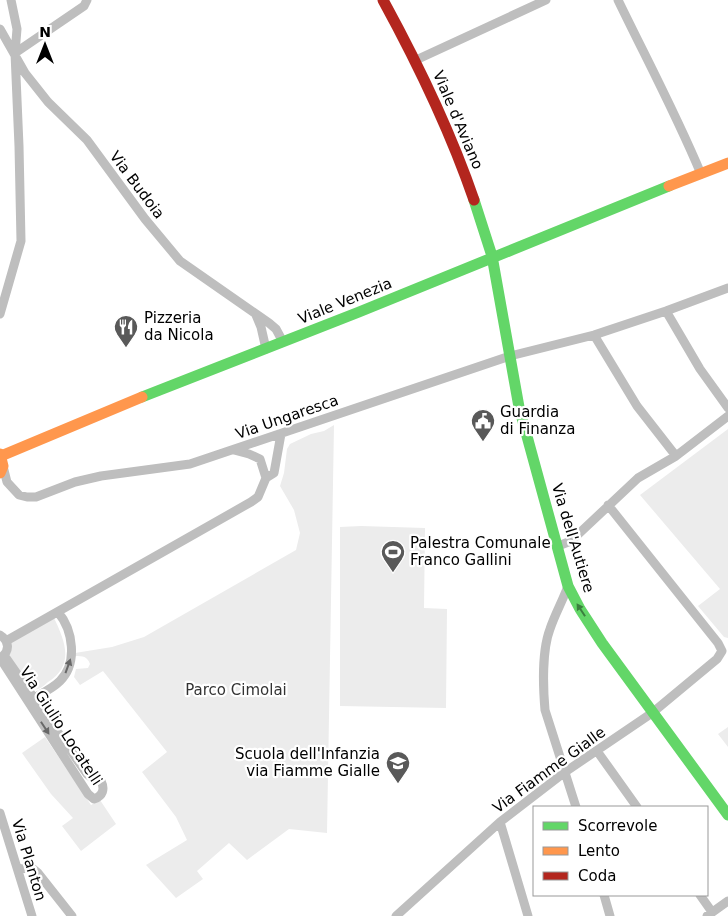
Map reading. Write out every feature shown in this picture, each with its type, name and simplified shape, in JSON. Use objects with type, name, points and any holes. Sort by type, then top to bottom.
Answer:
[{"type":"street","points":[[0,314],[21,241],[15,53],[17,29],[11,0]]},
{"type":"street","points":[[15,53],[84,6],[87,0]]},
{"type":"street","name":"Viale d'Aviano","points":[[383,0],[416,60],[445,125],[473,197],[492,256]]},
{"type":"street","points":[[416,60],[546,0]]},
{"type":"street","points":[[618,0],[670,105],[701,174]]},
{"type":"street","name":"Via Budoia","points":[[0,29],[25,73],[42,95],[86,140],[145,219],[180,261],[276,329],[283,342]]},
{"type":"street","name":"Viale Venezia","points":[[1,462],[58,431],[728,163]]},
{"type":"street","name":"Via dell'Autiere","points":[[492,256],[519,407],[568,586],[576,603],[596,634],[728,815]]},
{"type":"street","name":"Via Ungaresca","points":[[1,462],[7,482],[12,489],[19,495],[27,497],[36,497],[75,482],[101,476],[190,464],[510,356],[594,335],[728,288]]},
{"type":"street","points":[[666,311],[700,369],[728,408]]},
{"type":"street","points":[[256,314],[266,349]]},
{"type":"street","points":[[594,335],[637,406],[676,456]]},
{"type":"street","points":[[558,546],[571,541],[638,478],[676,456],[728,416]]},
{"type":"street","points":[[277,454],[281,434]]},
{"type":"street","points":[[263,440],[277,454]]},
{"type":"street","points":[[263,440],[260,459],[266,478]]},
{"type":"street","points":[[234,450],[260,459]]},
{"type":"street","name":"Via Giulio Locatelli","points":[[1,657],[8,648],[3,638],[58,612],[258,497],[266,478],[274,474],[277,454]]},
{"type":"street","name":"Via Fiamme Gialle","points":[[396,916],[500,822],[565,772],[652,713],[716,659],[722,651],[718,643],[608,505]]},
{"type":"street","points":[[568,586],[549,630],[546,643],[544,683],[545,710],[576,806]]},
{"type":"street","name":"Via Giulio Locatelli","points":[[34,698],[62,679],[67,672],[71,659],[70,635],[63,618],[58,612]]},
{"type":"street","name":"Via Giulio Locatelli","points":[[1,657],[34,698],[86,774],[101,781],[103,786],[99,797],[94,799],[88,794],[1,657]]},
{"type":"street","points":[[597,751],[636,806]]},
{"type":"street","name":"Via Planton","points":[[0,813],[32,916]]},
{"type":"street","points":[[500,822],[528,916]]},
{"type":"street","points":[[18,869],[32,868],[38,872],[72,916]]},
{"type":"street","points":[[604,896],[610,916]]},
{"type":"street","points":[[701,896],[710,914],[728,901]]},
{"type":"green space","name":"Parco Cimolai","points":[[334,425],[327,833],[289,829],[247,860],[229,843],[197,871],[203,879],[176,898],[146,865],[187,840],[176,817],[142,772],[167,752],[103,671],[80,685],[74,677],[76,669],[88,668],[90,664],[86,658],[75,656],[75,653],[112,647],[144,637],[296,550],[300,533],[294,510],[280,486],[284,473],[287,449],[290,444],[311,434],[324,431]]},
{"type":"green space","points":[[728,429],[728,638],[724,637],[698,606],[720,589],[640,495]]},
{"type":"green space","points":[[340,527],[425,528],[424,608],[447,609],[446,708],[340,706]]},
{"type":"green space","points":[[54,618],[62,635],[65,660],[62,668],[56,675],[42,687],[34,690],[7,654],[10,642]]},
{"type":"green space","points":[[728,727],[728,747],[718,734]]},
{"type":"green space","points":[[45,737],[91,805],[100,800],[116,824],[81,851],[62,826],[73,818],[51,794],[22,753]]},
{"type":"traffic: fast","points":[[142,397],[359,312],[669,186]]},
{"type":"traffic: fast","points":[[474,200],[492,256],[519,407],[568,586],[602,643],[728,815]]},
{"type":"traffic: slow","points":[[669,186],[728,163]]},
{"type":"traffic: slow","points":[[1,456],[142,397]]},
{"type":"traffic: slow","points":[[0,454],[3,466],[0,473]]},
{"type":"traffic: jam","points":[[383,0],[433,98],[455,148],[474,200]]},
{"type":"place","name":"Pizzeria da Nicola","points":[[126,348]]},
{"type":"place","name":"Guardia di Finanza","points":[[483,442]]},
{"type":"place","name":"Palestra Comunale Franco Gallini","points":[[393,573]]},
{"type":"place","name":"Scuola dell'Infanzia via Fiamme Gialle","points":[[398,784]]}]
